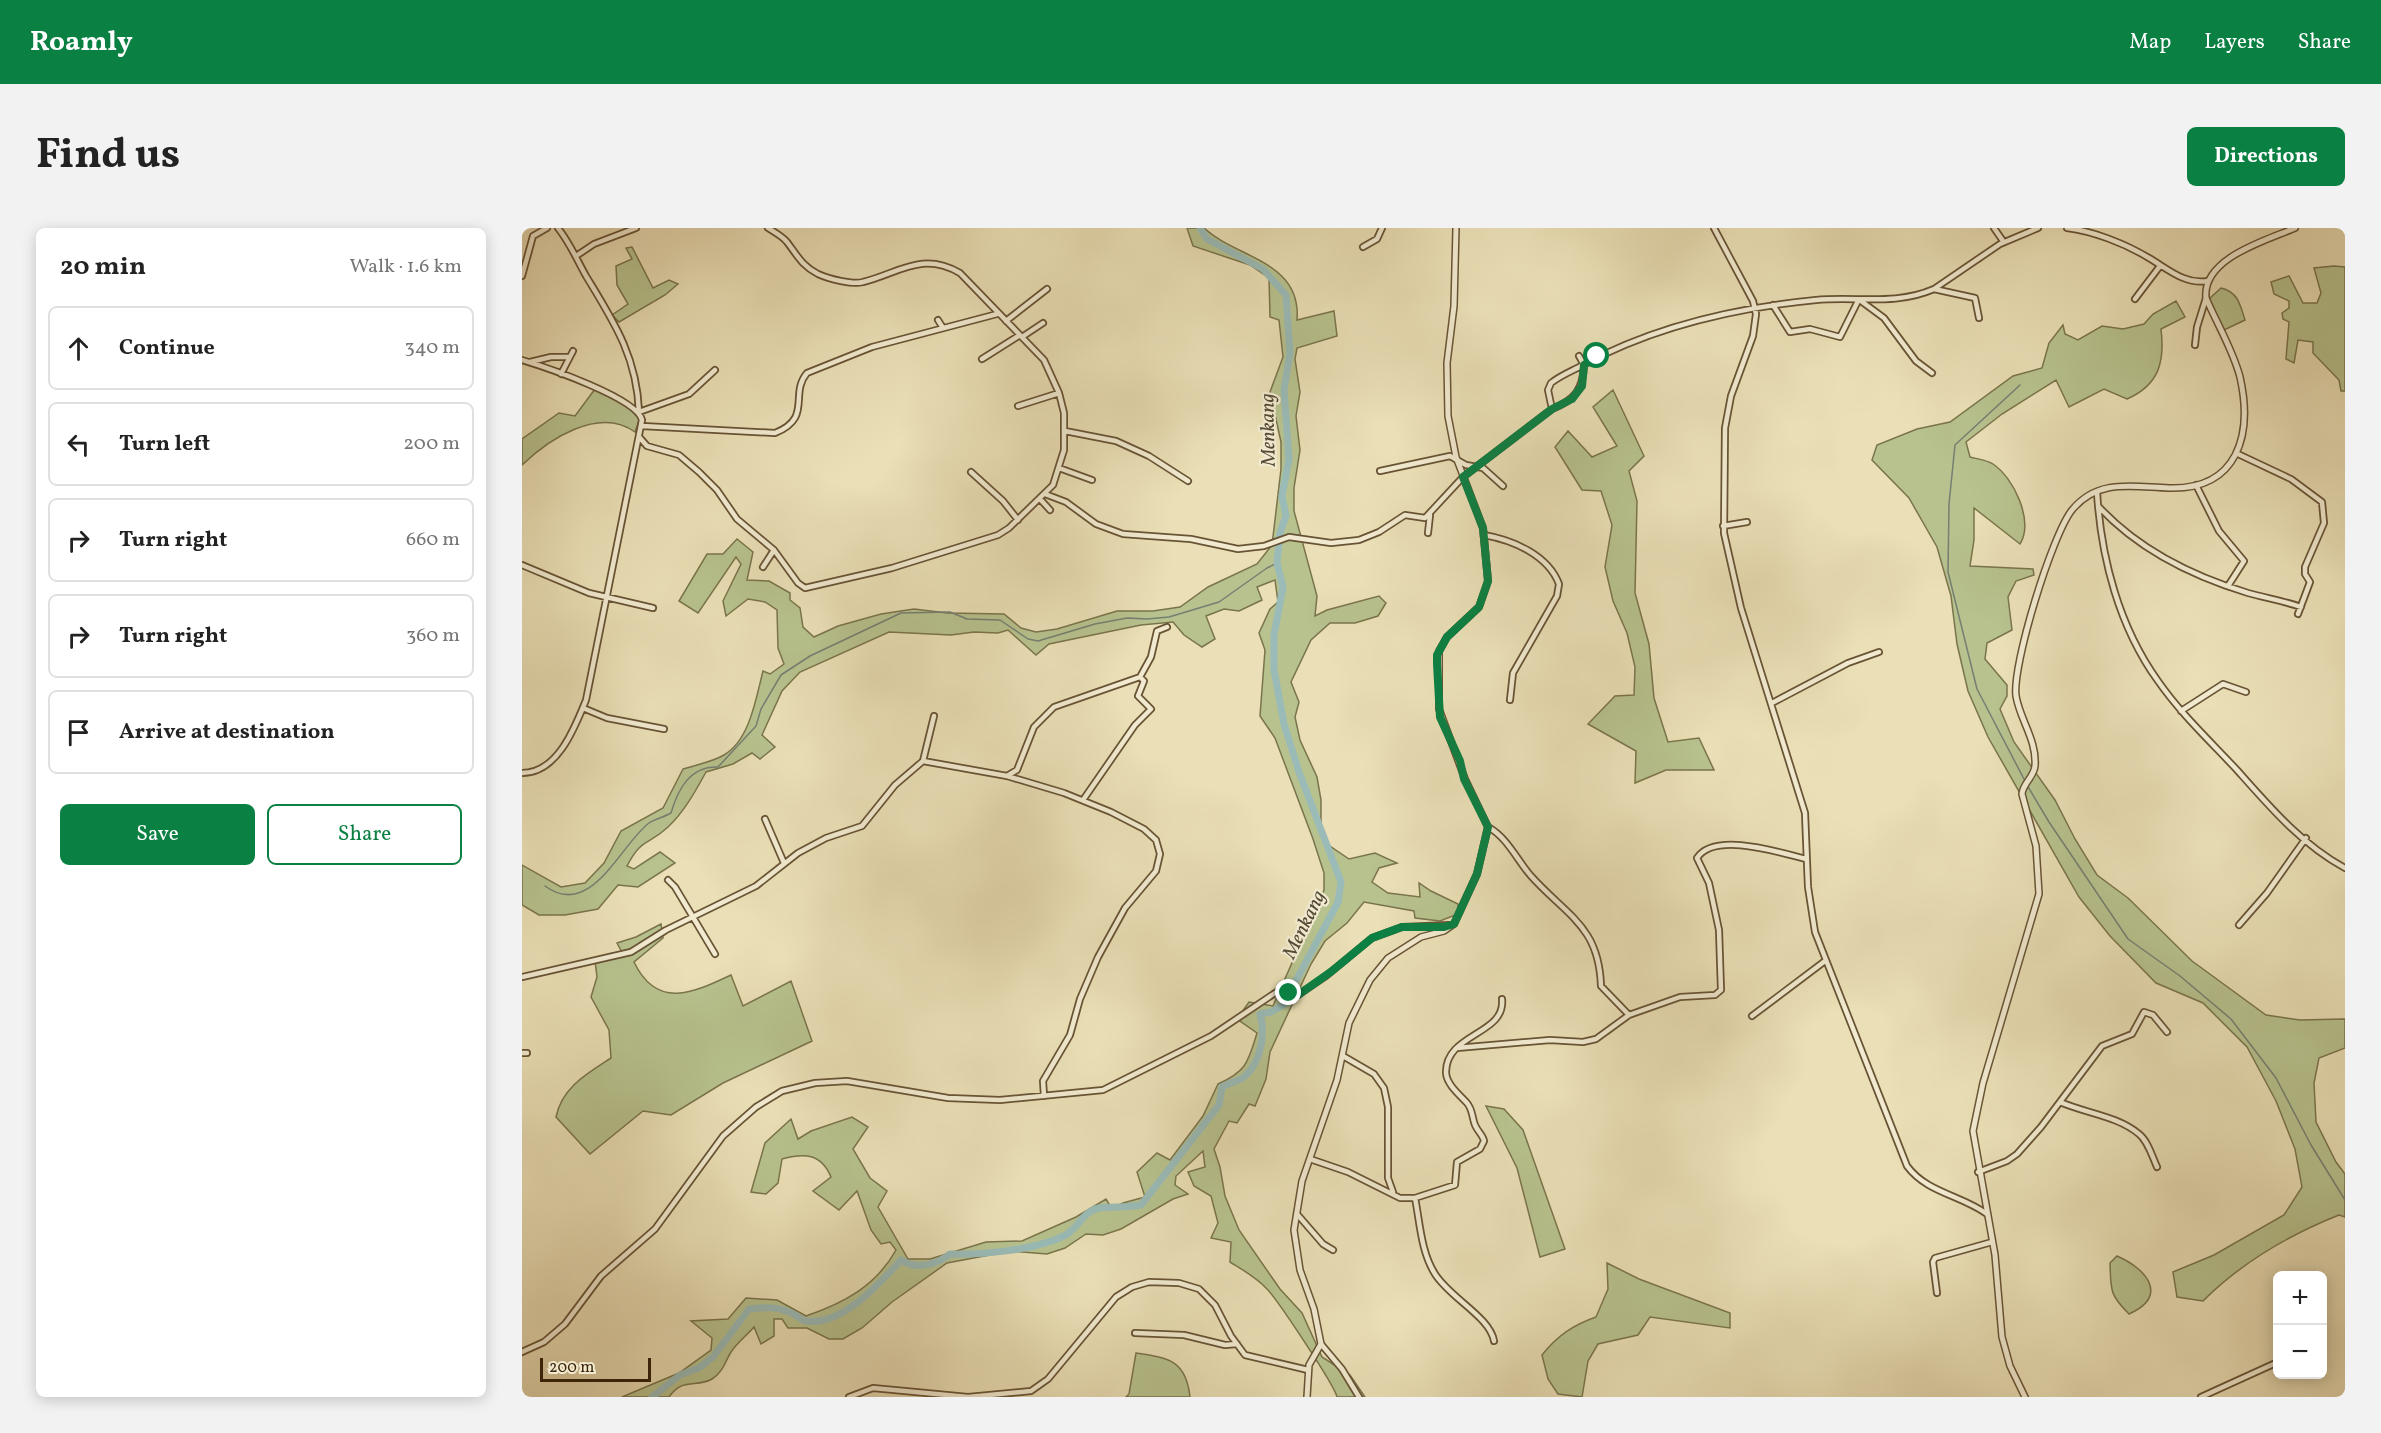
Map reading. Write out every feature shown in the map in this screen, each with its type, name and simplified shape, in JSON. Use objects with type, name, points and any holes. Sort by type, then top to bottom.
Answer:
[{"type":"street","points":[[522,276],[533,236],[547,228]]},
{"type":"street","points":[[522,773],[536,771],[554,758],[583,708],[594,673],[642,426],[635,373],[630,356],[576,256],[558,228]]},
{"type":"street","points":[[576,256],[594,244],[636,228]]},
{"type":"street","points":[[640,438],[646,446],[679,455],[692,465],[717,490],[737,519],[774,550],[798,583],[805,588],[817,587],[970,546],[1004,532],[1053,485],[1059,468],[1065,431],[1059,393],[1046,362],[997,314],[967,279],[953,269],[933,264],[918,264],[892,270],[861,283],[826,277],[800,262],[787,243],[768,228]]},
{"type":"street","points":[[1363,247],[1377,239],[1382,228]]},
{"type":"street","points":[[1456,228],[1447,383],[1448,416],[1456,457],[1481,520],[1487,571],[1486,593],[1474,614],[1447,637],[1437,655],[1440,717],[1460,761],[1464,779],[1488,827],[1506,843],[1530,875],[1559,901],[1587,935],[1595,947],[1600,965],[1601,986],[1629,1015]]},
{"type":"street","points":[[1714,228],[1755,307],[1756,320],[1751,342],[1731,396],[1726,421],[1722,460],[1725,504],[1723,526],[1736,591],[1805,813],[1811,916],[1825,961],[1907,1166],[1927,1186],[1968,1202],[1987,1214]]},
{"type":"street","points":[[1994,228],[2003,242]]},
{"type":"street","points":[[1552,409],[1550,385],[1611,348],[1647,335],[1755,307],[1816,300],[1860,301],[1903,298],[1934,289],[2003,242],[2038,228]]},
{"type":"street","points":[[2067,228],[2096,231],[2148,257],[2181,277],[2201,283],[2208,281],[2237,252],[2295,228]]},
{"type":"street","points":[[2135,299],[2160,266]]},
{"type":"street","points":[[2195,345],[2208,281]]},
{"type":"street","points":[[2201,283],[2206,289]]},
{"type":"street","points":[[1006,321],[1047,289]]},
{"type":"street","points":[[1934,289],[1975,298],[1979,318]]},
{"type":"street","points":[[2025,1397],[2010,1366],[2002,1337],[1992,1242],[1973,1136],[1974,1121],[2039,888],[2036,846],[2022,794],[2034,771],[2034,749],[2018,704],[2016,682],[2036,601],[2055,545],[2072,510],[2097,492],[2121,484],[2171,488],[2196,485],[2220,475],[2238,454],[2244,420],[2240,378],[2206,298]]},
{"type":"street","points":[[1773,305],[1790,332],[1810,329],[1840,337],[1860,301]]},
{"type":"street","points":[[1860,301],[1884,318],[1916,361],[1932,373]]},
{"type":"street","points":[[642,426],[775,434],[788,427],[798,415],[802,381],[807,373],[872,347],[997,314]]},
{"type":"street","points":[[938,320],[943,328]]},
{"type":"street","points":[[982,359],[1043,323]]},
{"type":"street","points":[[561,374],[573,351]]},
{"type":"street","points":[[1045,494],[1060,498],[1088,519],[1123,534],[1191,539],[1238,549],[1264,546],[1298,537],[1331,543],[1359,540],[1379,532],[1405,515],[1422,519],[1463,477],[1552,409],[1578,393],[1582,386],[1584,365],[1579,356]]},
{"type":"street","points":[[530,362],[551,357],[569,357]]},
{"type":"street","points":[[522,360],[561,374],[639,412],[689,394],[715,370]]},
{"type":"street","points":[[1018,406],[1059,393]]},
{"type":"street","points":[[1065,431],[1116,441],[1149,456],[1188,481]]},
{"type":"street","points":[[2238,454],[2291,479],[2322,502],[2324,523],[2305,567],[2305,574],[2310,582],[2298,614]]},
{"type":"street","points":[[1380,471],[1444,457],[1456,457],[1466,465],[1479,466],[1503,486]]},
{"type":"street","points":[[1059,468],[1092,480]]},
{"type":"street","points":[[971,472],[1003,501],[1018,520]]},
{"type":"street","points":[[2196,485],[2219,531],[2244,561],[2228,586]]},
{"type":"street","points":[[2097,492],[2105,559],[2115,597],[2150,669],[2181,711],[2284,823],[2306,838],[2324,855],[2345,868]]},
{"type":"street","points":[[1040,499],[1050,510]]},
{"type":"street","points":[[2098,507],[2163,558],[2198,576],[2301,607]]},
{"type":"street","points":[[1428,533],[1430,513]]},
{"type":"street","points":[[1723,526],[1747,522]]},
{"type":"street","points":[[1484,535],[1532,552],[1550,568],[1559,584],[1557,596],[1513,673],[1510,700]]},
{"type":"street","points":[[763,567],[774,550]]},
{"type":"street","points":[[522,565],[546,577],[607,598],[653,608]]},
{"type":"street","points":[[1007,776],[1017,770],[1034,727],[1054,707],[1140,677],[1151,657],[1157,632],[1167,627]]},
{"type":"street","points":[[1772,703],[1848,663],[1879,652]]},
{"type":"street","points":[[1083,800],[1135,725],[1151,709],[1138,697],[1144,681],[1140,677]]},
{"type":"street","points":[[2181,711],[2223,684],[2246,692]]},
{"type":"street","points":[[583,708],[607,718],[664,729]]},
{"type":"street","points":[[522,977],[631,951],[653,936],[762,883],[784,863],[826,838],[861,826],[895,785],[923,760],[934,717]]},
{"type":"street","points":[[923,760],[1007,776],[1083,800],[1151,833],[1156,840],[1160,858],[1156,871],[1125,908],[1098,957],[1080,999],[1067,1041],[1043,1081],[1044,1096]]},
{"type":"street","points":[[765,819],[784,863]]},
{"type":"street","points":[[1359,1397],[1342,1369],[1321,1344],[1296,1249],[1294,1230],[1302,1181],[1343,1056],[1349,1023],[1361,996],[1378,970],[1409,943],[1420,937],[1444,931],[1454,924],[1477,874],[1488,827]]},
{"type":"street","points":[[2240,925],[2267,893],[2306,838]]},
{"type":"street","points":[[1457,1048],[1550,1040],[1583,1042],[1596,1039],[1629,1015],[1670,999],[1715,994],[1721,990],[1719,930],[1709,883],[1697,858],[1713,847],[1730,846],[1768,849],[1806,860]]},
{"type":"street","points":[[668,880],[675,887],[715,954]]},
{"type":"street","points":[[522,1352],[539,1345],[566,1324],[601,1276],[659,1224],[723,1136],[756,1107],[782,1091],[815,1083],[847,1081],[957,1099],[1000,1100],[1103,1090],[1211,1036],[1278,991],[1298,995],[1332,971],[1364,943],[1384,932],[1402,927],[1444,927],[1454,924]]},
{"type":"street","points":[[1752,1016],[1825,961]]},
{"type":"street","points":[[1310,1159],[1348,1172],[1400,1198],[1415,1198],[1455,1185],[1457,1162],[1484,1144],[1468,1104],[1447,1076],[1451,1057],[1470,1036],[1489,1027],[1499,1014],[1502,999]]},
{"type":"street","points":[[1978,1172],[2007,1161],[2030,1142],[2102,1046],[2132,1034],[2144,1012],[2153,1014],[2167,1032]]},
{"type":"street","points":[[1343,1056],[1374,1074],[1384,1088],[1388,1107],[1388,1178],[1394,1194]]},
{"type":"street","points":[[2060,1102],[2109,1118],[2139,1133],[2157,1167]]},
{"type":"street","points":[[1415,1198],[1430,1265],[1456,1299],[1490,1328],[1494,1341]]},
{"type":"street","points":[[1297,1214],[1323,1244],[1333,1250]]},
{"type":"street","points":[[1938,1293],[1933,1262],[1935,1258],[1992,1242]]},
{"type":"street","points":[[849,1397],[873,1388],[903,1389],[933,1396],[974,1397],[1017,1394],[1036,1389],[1054,1372],[1116,1297],[1132,1287],[1149,1282],[1179,1283],[1199,1289],[1215,1305],[1245,1355],[1254,1359],[1308,1370]]},
{"type":"street","points":[[1135,1333],[1184,1335],[1225,1345],[1237,1344]]},
{"type":"street","points":[[1307,1397],[1311,1358],[1321,1344]]},
{"type":"street","points":[[2201,1397],[2273,1364]]},
{"type":"green space","points":[[1187,228],[1204,228],[1278,273],[1289,285],[1296,300],[1297,320],[1334,311],[1337,336],[1297,348],[1295,359],[1300,392],[1296,416],[1300,450],[1294,488],[1294,511],[1317,596],[1315,616],[1327,610],[1379,596],[1386,603],[1378,616],[1355,623],[1330,623],[1311,640],[1291,682],[1299,702],[1295,717],[1300,740],[1317,777],[1321,800],[1321,828],[1327,844],[1349,859],[1375,853],[1397,863],[1379,868],[1372,882],[1388,893],[1420,897],[1419,883],[1458,904],[1458,914],[1440,921],[1415,918],[1414,911],[1364,902],[1347,923],[1325,941],[1311,964],[1270,1052],[1266,1079],[1255,1106],[1249,1104],[1237,1123],[1229,1121],[1214,1149],[1225,1196],[1239,1230],[1280,1289],[1302,1313],[1322,1357],[1350,1375],[1365,1397],[1337,1397],[1317,1361],[1273,1296],[1258,1281],[1230,1262],[1231,1242],[1211,1238],[1218,1223],[1211,1196],[1194,1186],[1188,1172],[1205,1167],[1203,1151],[1176,1176],[1175,1185],[1188,1194],[1173,1199],[1121,1229],[1103,1235],[1086,1234],[1065,1248],[1047,1254],[1011,1251],[947,1263],[892,1302],[862,1328],[843,1339],[829,1339],[807,1328],[788,1328],[782,1319],[774,1319],[774,1336],[761,1344],[754,1327],[733,1349],[721,1370],[712,1379],[679,1387],[669,1397],[622,1397],[679,1373],[711,1350],[712,1338],[691,1321],[728,1319],[746,1298],[777,1300],[806,1316],[858,1292],[879,1274],[896,1250],[890,1242],[881,1244],[871,1230],[857,1191],[839,1210],[813,1191],[831,1177],[817,1159],[798,1156],[782,1159],[778,1183],[766,1194],[751,1192],[765,1143],[791,1119],[798,1139],[811,1131],[852,1117],[868,1127],[853,1149],[870,1178],[887,1191],[878,1207],[908,1259],[930,1259],[986,1242],[1022,1241],[1076,1217],[1106,1199],[1112,1209],[1123,1203],[1145,1197],[1137,1172],[1157,1153],[1170,1160],[1203,1116],[1218,1084],[1241,1070],[1248,1058],[1257,1033],[1237,1019],[1249,1002],[1273,1006],[1324,890],[1324,873],[1313,839],[1275,738],[1260,716],[1265,650],[1259,633],[1270,609],[1278,602],[1275,580],[1257,587],[1262,600],[1239,611],[1224,609],[1206,616],[1215,639],[1202,647],[1184,635],[1173,622],[1141,625],[1049,644],[1036,655],[1008,630],[998,633],[974,632],[951,635],[889,632],[800,672],[782,691],[762,735],[775,747],[760,759],[752,753],[733,764],[706,772],[679,815],[661,833],[641,846],[627,866],[634,869],[660,852],[675,863],[638,887],[618,885],[598,909],[565,915],[539,915],[522,905],[522,865],[561,887],[585,883],[604,863],[621,831],[663,808],[683,769],[724,755],[733,748],[746,729],[763,671],[770,674],[784,664],[778,648],[777,610],[765,602],[748,599],[726,616],[723,601],[741,564],[736,557],[698,613],[679,601],[707,554],[723,554],[737,539],[753,552],[747,580],[769,581],[790,593],[790,600],[800,608],[803,627],[814,637],[838,626],[881,614],[914,609],[947,613],[1004,614],[1021,628],[1036,632],[1057,629],[1117,611],[1153,611],[1180,607],[1208,587],[1257,564],[1272,545],[1281,469],[1281,442],[1270,392],[1283,357],[1279,320],[1270,317],[1269,278],[1250,265],[1193,246]]},
{"type":"green space","points":[[632,247],[653,288],[669,280],[678,284],[665,295],[619,322],[612,315],[628,304],[617,285],[616,266],[632,259],[626,248]]},
{"type":"green space","points":[[2345,267],[2345,391],[2341,391],[2339,380],[2313,353],[2313,342],[2298,340],[2294,363],[2286,359],[2289,322],[2283,319],[2282,313],[2289,308],[2289,301],[2274,294],[2271,282],[2289,276],[2303,303],[2317,303],[2321,293],[2314,268]]},
{"type":"green space","points":[[2221,288],[2235,296],[2245,320],[2224,330],[2209,299]]},
{"type":"green space","points":[[2176,301],[2185,317],[2161,329],[2162,352],[2158,371],[2146,387],[2138,393],[2127,399],[2104,389],[2069,407],[2056,380],[2002,414],[1966,442],[1970,457],[1993,464],[2008,479],[2020,501],[2025,524],[2020,544],[1974,508],[1974,540],[1970,566],[2033,569],[2034,575],[2016,581],[2008,597],[2012,630],[1987,643],[1985,659],[2007,685],[2007,696],[2000,709],[2014,742],[2055,800],[2097,875],[2128,898],[2192,961],[2266,1015],[2300,1020],[2345,1019],[2345,1048],[2319,1058],[2314,1083],[2316,1122],[2336,1162],[2345,1174],[2345,1217],[2339,1215],[2320,1223],[2266,1251],[2233,1274],[2203,1301],[2177,1297],[2173,1272],[2214,1255],[2284,1215],[2302,1187],[2295,1149],[2276,1101],[2247,1047],[2203,1003],[2156,983],[2110,936],[2079,897],[1988,737],[1968,691],[1957,644],[1951,596],[1937,547],[1909,498],[1872,460],[1877,445],[1917,429],[1950,422],[2013,376],[2042,368],[2049,343],[2063,325],[2065,334],[2078,340],[2102,326],[2123,329],[2144,324],[2153,314]]},
{"type":"green space","points":[[595,389],[623,403],[640,418],[635,432],[621,425],[591,424],[560,436],[522,465],[522,439],[559,413],[575,416]]},
{"type":"green space","points":[[1613,390],[1644,456],[1629,471],[1637,501],[1635,593],[1649,644],[1654,698],[1668,742],[1699,738],[1714,770],[1666,770],[1635,783],[1636,751],[1588,724],[1615,696],[1634,695],[1635,667],[1627,633],[1613,601],[1605,567],[1612,525],[1601,491],[1582,490],[1555,447],[1568,431],[1592,457],[1617,446],[1593,407]]},
{"type":"green space","points":[[661,924],[663,938],[634,962],[643,977],[654,987],[665,992],[690,991],[731,975],[743,1006],[791,981],[812,1041],[723,1083],[671,1115],[643,1111],[590,1154],[556,1117],[559,1106],[570,1089],[585,1075],[611,1058],[609,1030],[591,997],[597,977],[595,961],[624,956],[617,943],[636,937]]},
{"type":"green space","points":[[1486,1106],[1504,1109],[1523,1130],[1565,1249],[1540,1257],[1517,1168]]},
{"type":"green space","points":[[2117,1256],[2128,1261],[2145,1275],[2151,1291],[2141,1307],[2129,1314],[2112,1291],[2110,1263]]},
{"type":"green space","points":[[1607,1263],[1639,1279],[1730,1313],[1730,1328],[1650,1317],[1638,1335],[1598,1344],[1588,1361],[1582,1397],[1558,1394],[1548,1379],[1542,1355],[1566,1332],[1596,1317],[1608,1289]]},
{"type":"green space","points":[[1136,1353],[1167,1359],[1174,1363],[1185,1375],[1190,1397],[1126,1397],[1129,1394]]},
{"type":"waterway","name":"Menkang","points":[[652,1397],[680,1375],[699,1368],[713,1357],[749,1309],[778,1309],[805,1321],[820,1321],[834,1317],[859,1301],[901,1260],[913,1265],[926,1265],[950,1254],[977,1254],[1038,1245],[1069,1233],[1089,1212],[1094,1210],[1104,1207],[1141,1205],[1219,1105],[1222,1087],[1244,1077],[1255,1064],[1262,1039],[1260,1014],[1271,1012],[1283,1005],[1338,902],[1341,882],[1299,772],[1284,724],[1274,670],[1274,635],[1283,587],[1277,563],[1280,533],[1286,516],[1282,496],[1289,459],[1284,390],[1290,353],[1286,295],[1263,269],[1207,239],[1200,228]]},
{"type":"waterway","points":[[2020,385],[1955,445],[1949,504],[1948,572],[1977,689],[2025,781]]},
{"type":"waterway","points":[[545,886],[561,894],[577,894],[590,887],[603,876],[638,833],[649,823],[671,813],[677,796],[693,775],[700,770],[718,767],[756,726],[761,709],[781,675],[810,656],[901,613],[950,612],[967,619],[1000,620],[1028,639],[1038,641],[1095,624],[1127,618],[1169,617],[1219,602],[1277,563]]},
{"type":"waterway","points":[[2027,785],[2049,822],[2128,939],[2180,976],[2231,1019],[2276,1078],[2311,1145],[2345,1200]]},
{"type":"route","points":[[1289,993],[1293,996],[1298,995],[1321,980],[1357,948],[1372,938],[1395,928],[1444,927],[1454,924],[1461,913],[1473,888],[1488,827],[1464,779],[1460,761],[1440,717],[1439,709],[1437,655],[1447,637],[1463,625],[1479,607],[1486,593],[1488,581],[1483,528],[1474,500],[1463,477],[1552,409],[1572,399],[1582,386],[1584,365],[1597,356]]}]
